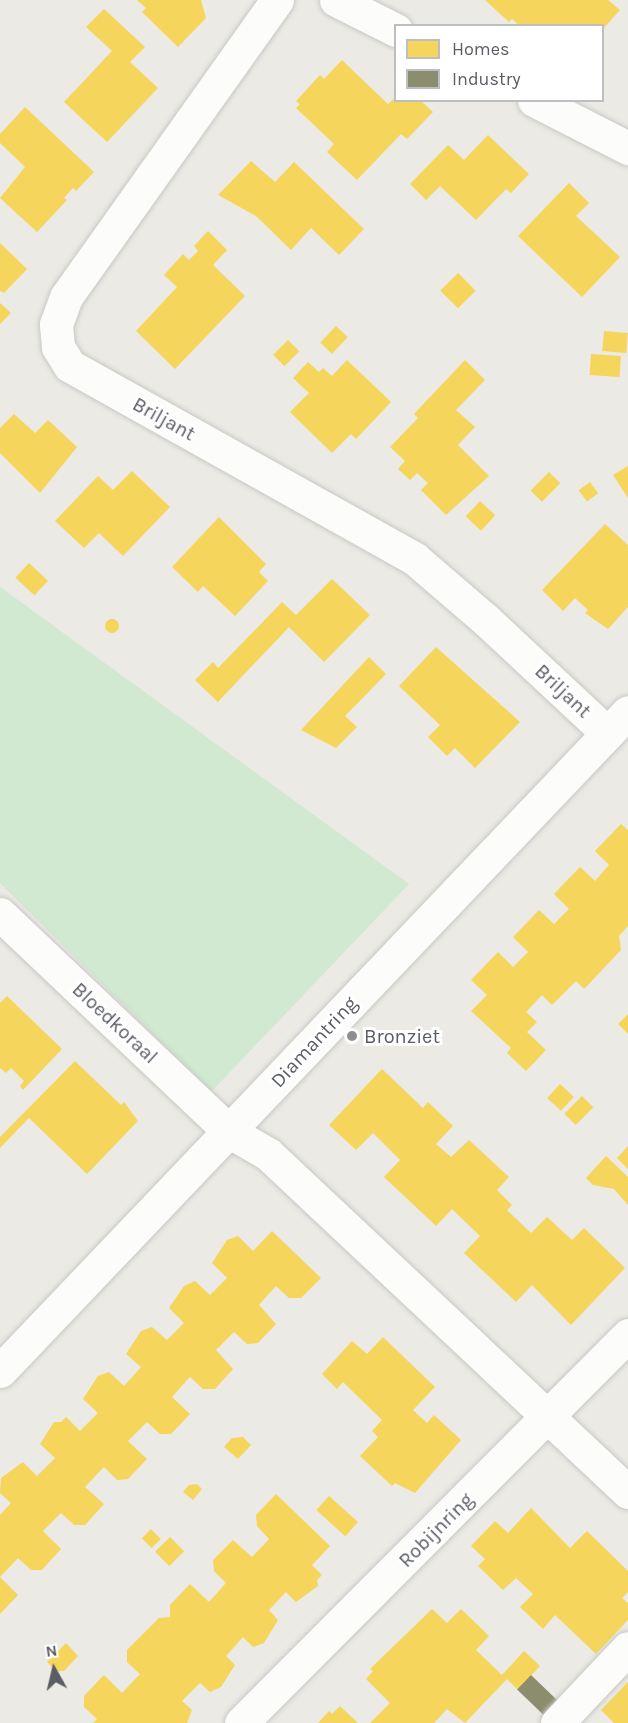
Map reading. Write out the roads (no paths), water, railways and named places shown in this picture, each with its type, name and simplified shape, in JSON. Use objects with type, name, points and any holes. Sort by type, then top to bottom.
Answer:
[{"type":"street","name":"Briljant","points":[[277,0],[66,297],[56,324],[58,347],[70,366],[415,560],[486,620],[617,722]]},
{"type":"street","points":[[336,0],[394,29]]},
{"type":"street","points":[[538,102],[628,148]]},
{"type":"street","name":"Diamantring","points":[[0,1371],[230,1132],[617,722]]},
{"type":"street","name":"Bloedkoraal","points":[[0,914],[230,1132]]},
{"type":"street","points":[[230,1132],[268,1154],[547,1420],[628,1492]]},
{"type":"street","name":"Robijnring","points":[[241,1723],[547,1420],[628,1335]]},
{"type":"street","points":[[557,1723],[628,1648]]},
{"type":"place","name":"Bronziet","points":[[352,1036]]}]
